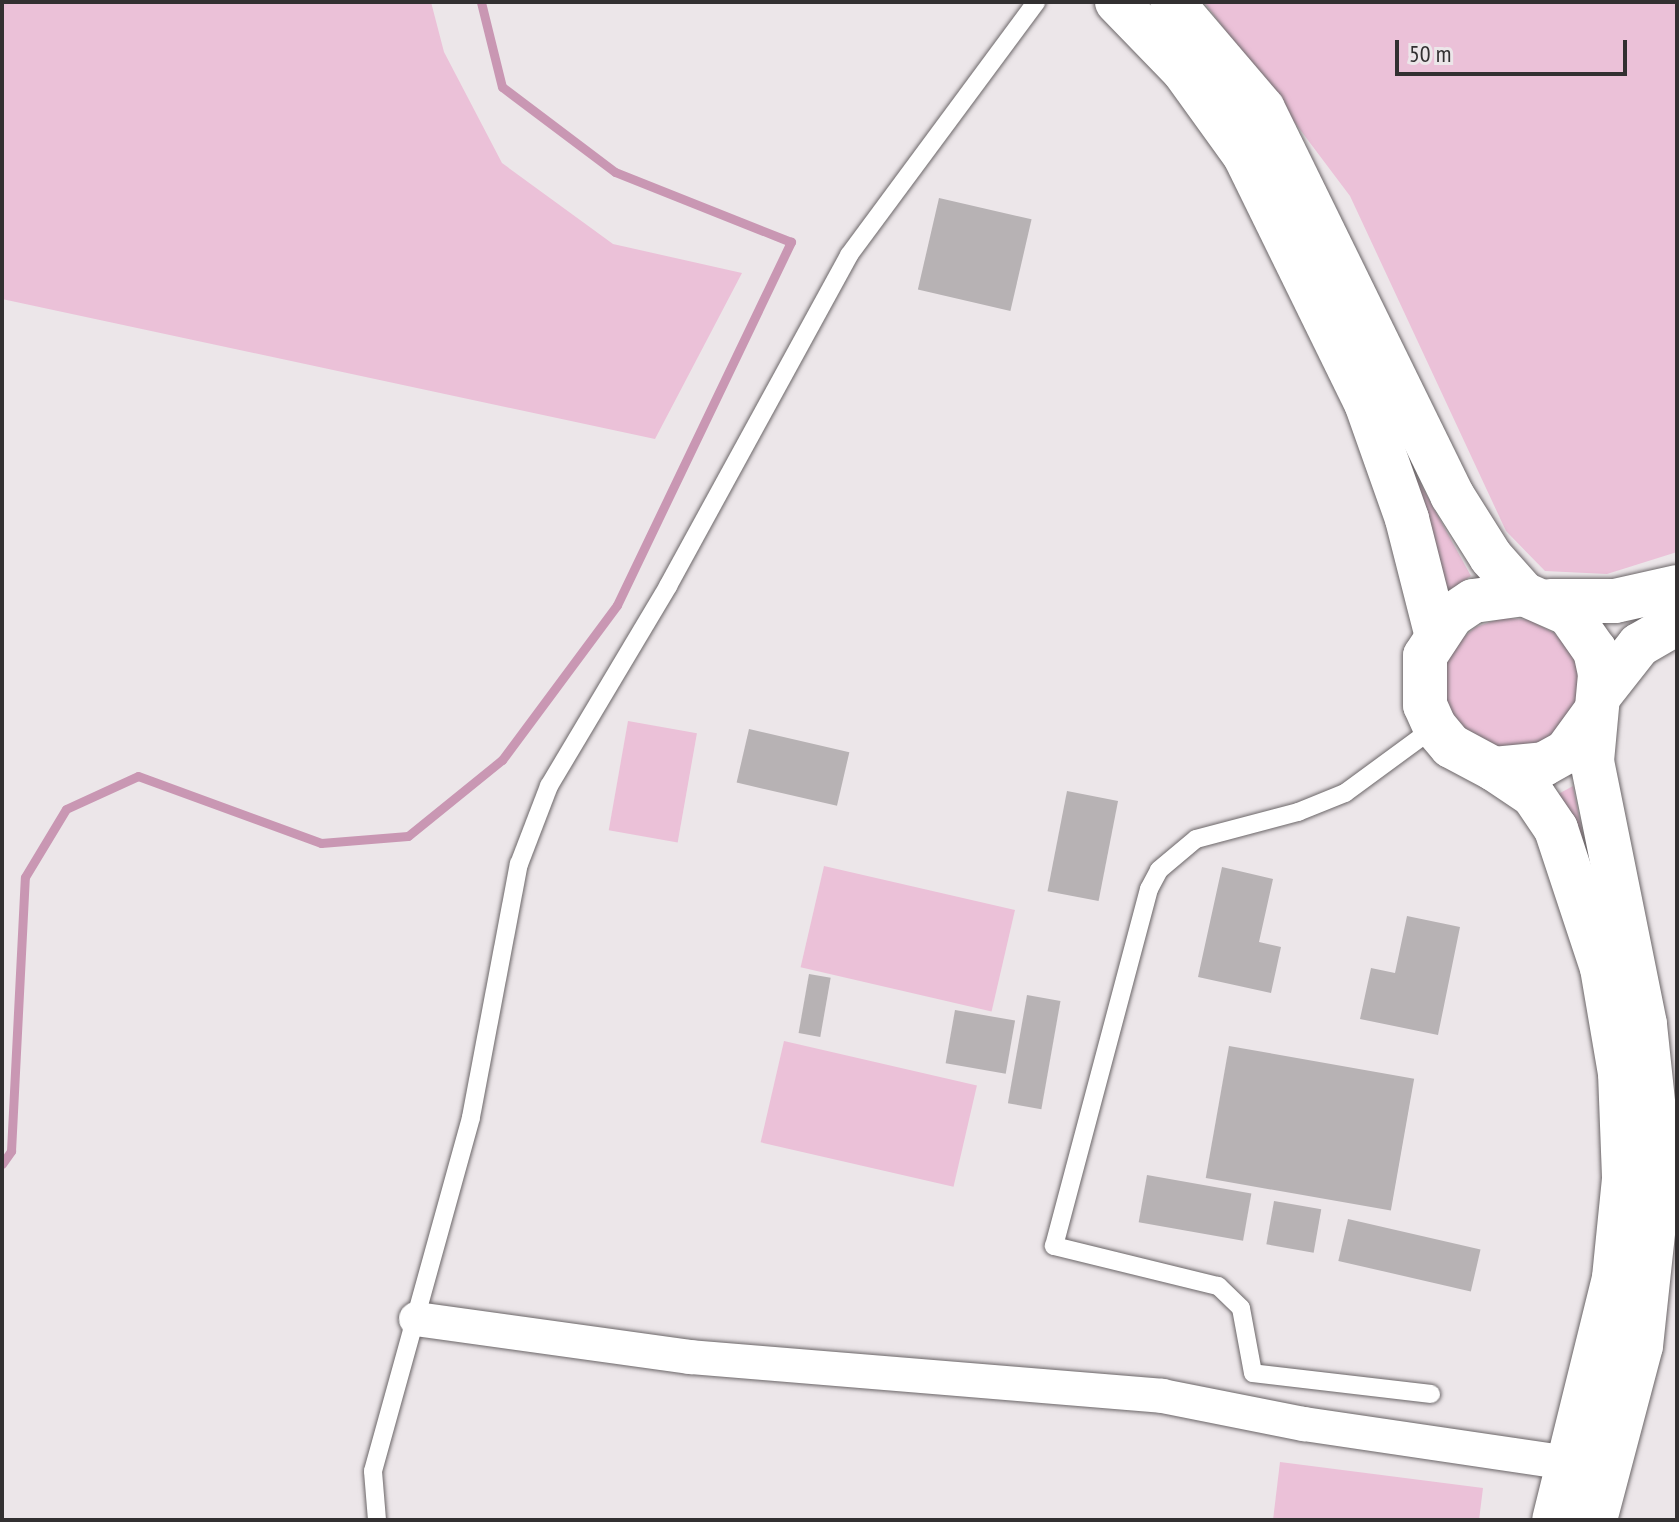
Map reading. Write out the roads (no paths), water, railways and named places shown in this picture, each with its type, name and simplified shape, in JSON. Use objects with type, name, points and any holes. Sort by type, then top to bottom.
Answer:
[{"type":"street","points":[[1117,2],[1183,70],[1245,156],[1366,403],[1407,519],[1436,633],[1422,680],[1435,727],[1471,760],[1494,769],[1533,795],[1556,829],[1602,968],[1620,1073],[1621,1229],[1605,1326],[1554,1520]]},
{"type":"street","points":[[1172,2],[1263,109],[1452,495],[1491,557],[1537,597],[1577,622],[1595,651],[1597,704],[1594,778],[1653,1081],[1657,1197],[1641,1346],[1595,1520]]},
{"type":"street","points":[[1436,633],[1473,601],[1537,597],[1615,601],[1677,587]]},
{"type":"street","points":[[1494,769],[1544,764],[1566,752],[1631,652],[1677,623]]},
{"type":"street","points":[[416,1319],[690,1357],[1162,1396],[1304,1424],[1569,1463]]},
{"type":"lane","points":[[377,1520],[373,1471],[471,1117],[519,864],[549,786],[668,586],[849,255],[1036,2]]},
{"type":"lane","points":[[1431,1394],[1253,1373],[1241,1308],[1218,1286],[1054,1246],[1149,889],[1159,870],[1204,836],[1298,812],[1345,793],[1435,727]]},
{"type":"waterway","points":[[2,1164],[11,1151],[25,877],[66,809],[138,776],[321,843],[408,836],[502,760],[617,605],[791,242],[615,172],[502,87],[481,2]]}]
